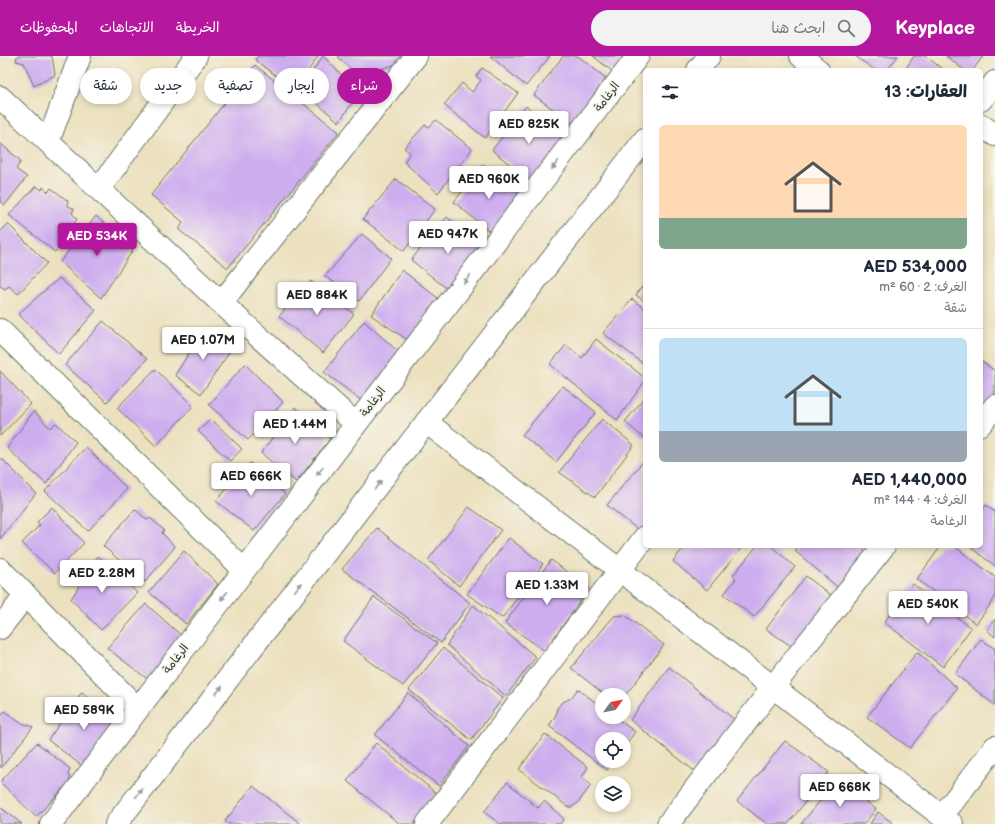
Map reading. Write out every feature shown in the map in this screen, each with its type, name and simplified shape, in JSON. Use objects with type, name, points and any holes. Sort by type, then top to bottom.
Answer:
[{"type":"street","points":[[48,142],[80,56]]},
{"type":"street","points":[[99,189],[196,56]]},
{"type":"street","points":[[221,303],[416,56]]},
{"type":"street","name":"الرغامة","points":[[51,824],[638,56]]},
{"type":"street","points":[[700,68],[709,56]]},
{"type":"street","points":[[801,56],[816,68]]},
{"type":"street","points":[[983,97],[995,82]]},
{"type":"street","points":[[0,97],[221,303],[356,424]]},
{"type":"street","points":[[983,126],[995,135]]},
{"type":"street","points":[[116,824],[643,142]]},
{"type":"street","points":[[0,330],[244,570]]},
{"type":"street","points":[[983,421],[995,406]]},
{"type":"street","points":[[426,422],[947,820],[995,747]]},
{"type":"street","points":[[427,824],[643,540]]},
{"type":"street","points":[[668,824],[882,548]]},
{"type":"street","points":[[0,569],[138,709]]},
{"type":"street","points":[[0,628],[26,596]]},
{"type":"building","points":[[17,56],[52,56],[55,75],[34,86],[24,63],[16,61]]},
{"type":"building","points":[[258,56],[318,56],[310,68],[274,68],[274,74],[255,60]]},
{"type":"building","points":[[323,56],[337,70],[337,104],[351,104],[339,122],[318,104],[329,104],[329,68],[315,68]]},
{"type":"building","points":[[406,56],[405,61],[384,68],[350,68],[338,57]]},
{"type":"building","points":[[490,56],[550,56],[526,86]]},
{"type":"building","points":[[563,56],[578,56],[608,80],[577,127],[534,95]]},
{"type":"building","points":[[593,56],[633,56],[617,75]]},
{"type":"building","points":[[855,56],[898,56],[889,68],[872,68]]},
{"type":"building","points":[[914,56],[925,56],[941,68],[906,68]]},
{"type":"building","points":[[946,56],[983,56],[974,68],[961,68]]},
{"type":"building","points":[[482,68],[518,93],[485,138],[444,105],[462,83],[472,92],[481,80],[476,76]]},
{"type":"building","points":[[266,74],[274,80],[274,104],[304,104],[339,132],[228,268],[179,230],[183,222],[151,195],[224,104],[266,104]]},
{"type":"building","points":[[526,106],[567,140],[533,183],[492,150]]},
{"type":"building","points":[[436,120],[472,149],[438,193],[404,162],[410,153],[404,148],[425,125],[429,127]]},
{"type":"building","points":[[0,143],[21,161],[16,169],[27,177],[5,205],[0,201]]},
{"type":"building","points":[[483,164],[525,198],[495,236],[454,202]]},
{"type":"building","points":[[396,179],[435,209],[404,251],[363,219]]},
{"type":"building","points":[[36,186],[42,190],[43,187],[48,192],[51,188],[68,201],[67,205],[74,209],[72,213],[77,219],[55,252],[9,215]]},
{"type":"building","points":[[96,216],[133,250],[101,298],[60,262]]},
{"type":"building","points":[[447,217],[484,250],[451,292],[411,260]]},
{"type":"building","points":[[8,224],[47,263],[18,294],[9,286],[5,289],[0,286],[0,232]]},
{"type":"building","points":[[362,234],[391,258],[359,301],[325,276]]},
{"type":"building","points":[[402,270],[439,299],[409,341],[371,315]]},
{"type":"building","points":[[59,278],[96,310],[59,354],[18,314]]},
{"type":"building","points":[[311,281],[354,314],[323,353],[279,316]]},
{"type":"building","points":[[643,286],[643,300],[636,295]]},
{"type":"building","points":[[632,299],[643,307],[643,363],[603,333]]},
{"type":"building","points":[[103,321],[147,359],[107,402],[65,365]]},
{"type":"building","points":[[364,321],[403,356],[366,404],[324,372]]},
{"type":"building","points":[[203,329],[215,338],[221,337],[224,342],[223,346],[230,351],[201,394],[175,375],[195,344],[192,339]]},
{"type":"building","points":[[596,339],[643,376],[643,384],[617,420],[550,364],[566,345],[582,358]]},
{"type":"building","points":[[983,362],[995,371],[995,395],[983,410]]},
{"type":"building","points":[[245,364],[283,402],[248,440],[209,405]]},
{"type":"building","points":[[155,369],[193,406],[156,446],[117,408]]},
{"type":"building","points":[[0,371],[31,404],[0,436]]},
{"type":"building","points":[[563,386],[596,412],[556,462],[522,435]]},
{"type":"building","points":[[643,400],[643,437],[625,422]]},
{"type":"building","points":[[295,407],[330,439],[296,482],[261,453]]},
{"type":"building","points":[[34,411],[50,428],[56,423],[76,442],[46,484],[7,448]]},
{"type":"building","points":[[211,419],[242,449],[230,461],[198,431]]},
{"type":"building","points":[[602,419],[634,445],[595,497],[559,472]]},
{"type":"building","points":[[86,447],[127,489],[88,531],[45,491]]},
{"type":"building","points":[[2,459],[36,493],[0,539],[0,461]]},
{"type":"building","points":[[643,461],[643,534],[607,505]]},
{"type":"building","points":[[250,463],[285,494],[254,531],[216,501]]},
{"type":"building","points":[[986,505],[995,512],[995,566],[972,548],[983,548],[983,509]]},
{"type":"building","points":[[52,507],[84,543],[55,573],[22,543],[40,525],[37,522]]},
{"type":"building","points":[[469,507],[501,530],[459,586],[428,560]]},
{"type":"building","points":[[135,509],[147,520],[150,518],[164,530],[162,533],[175,547],[145,582],[103,546]]},
{"type":"building","points":[[377,528],[470,603],[441,643],[342,569]]},
{"type":"building","points":[[509,538],[543,564],[502,618],[467,594]]},
{"type":"building","points":[[683,548],[741,548],[707,590],[673,561]]},
{"type":"building","points":[[755,548],[773,548],[795,567],[754,617],[724,594],[736,579],[733,575]]},
{"type":"building","points":[[797,548],[862,548],[871,555],[842,591],[795,551]]},
{"type":"building","points":[[940,548],[957,548],[995,577],[995,598],[976,624],[917,579]]},
{"type":"building","points":[[184,551],[218,584],[186,624],[149,592]]},
{"type":"building","points":[[98,556],[137,593],[101,630],[71,599]]},
{"type":"building","points":[[551,560],[589,588],[545,651],[505,623]]},
{"type":"building","points":[[806,576],[837,600],[797,650],[766,629]]},
{"type":"building","points":[[913,584],[971,628],[943,667],[884,622]]},
{"type":"building","points":[[374,597],[437,643],[403,686],[343,641]]},
{"type":"building","points":[[146,604],[185,639],[150,681],[107,648]]},
{"type":"building","points":[[473,605],[536,657],[506,696],[447,645]]},
{"type":"building","points":[[625,615],[664,645],[631,688],[596,688],[571,668],[614,616]]},
{"type":"building","points":[[995,619],[995,637],[987,630]]},
{"type":"building","points":[[981,639],[995,649],[995,705],[955,674]]},
{"type":"building","points":[[443,648],[503,698],[471,740],[409,690]]},
{"type":"building","points":[[917,652],[957,688],[910,748],[867,717]]},
{"type":"building","points":[[669,667],[735,720],[697,773],[631,721],[631,719]]},
{"type":"building","points":[[578,689],[595,702],[595,724],[624,724],[635,732],[631,737],[631,732],[595,732],[595,761],[549,726],[556,715],[557,708],[563,702],[571,698]]},
{"type":"building","points":[[82,692],[120,725],[86,769],[48,740]]},
{"type":"building","points":[[408,693],[469,746],[439,786],[375,735]]},
{"type":"building","points":[[5,711],[19,722],[33,727],[1,768],[0,713],[2,714]]},
{"type":"building","points":[[545,734],[588,767],[582,777],[591,785],[578,803],[572,807],[568,807],[519,769]]},
{"type":"building","points":[[785,741],[829,772],[788,824],[767,824],[737,801]]},
{"type":"building","points":[[37,743],[70,769],[68,775],[71,780],[36,817],[0,782]]},
{"type":"building","points":[[376,743],[436,793],[414,824],[400,824],[347,781]]},
{"type":"building","points":[[837,780],[876,809],[864,824],[801,824]]},
{"type":"building","points":[[507,782],[538,808],[544,801],[564,819],[560,824],[500,824],[484,812]]},
{"type":"building","points":[[253,786],[301,824],[228,824],[225,821]]},
{"type":"building","points":[[0,807],[22,824],[0,824]]},
{"type":"building","points":[[878,812],[894,824],[870,824]]}]
